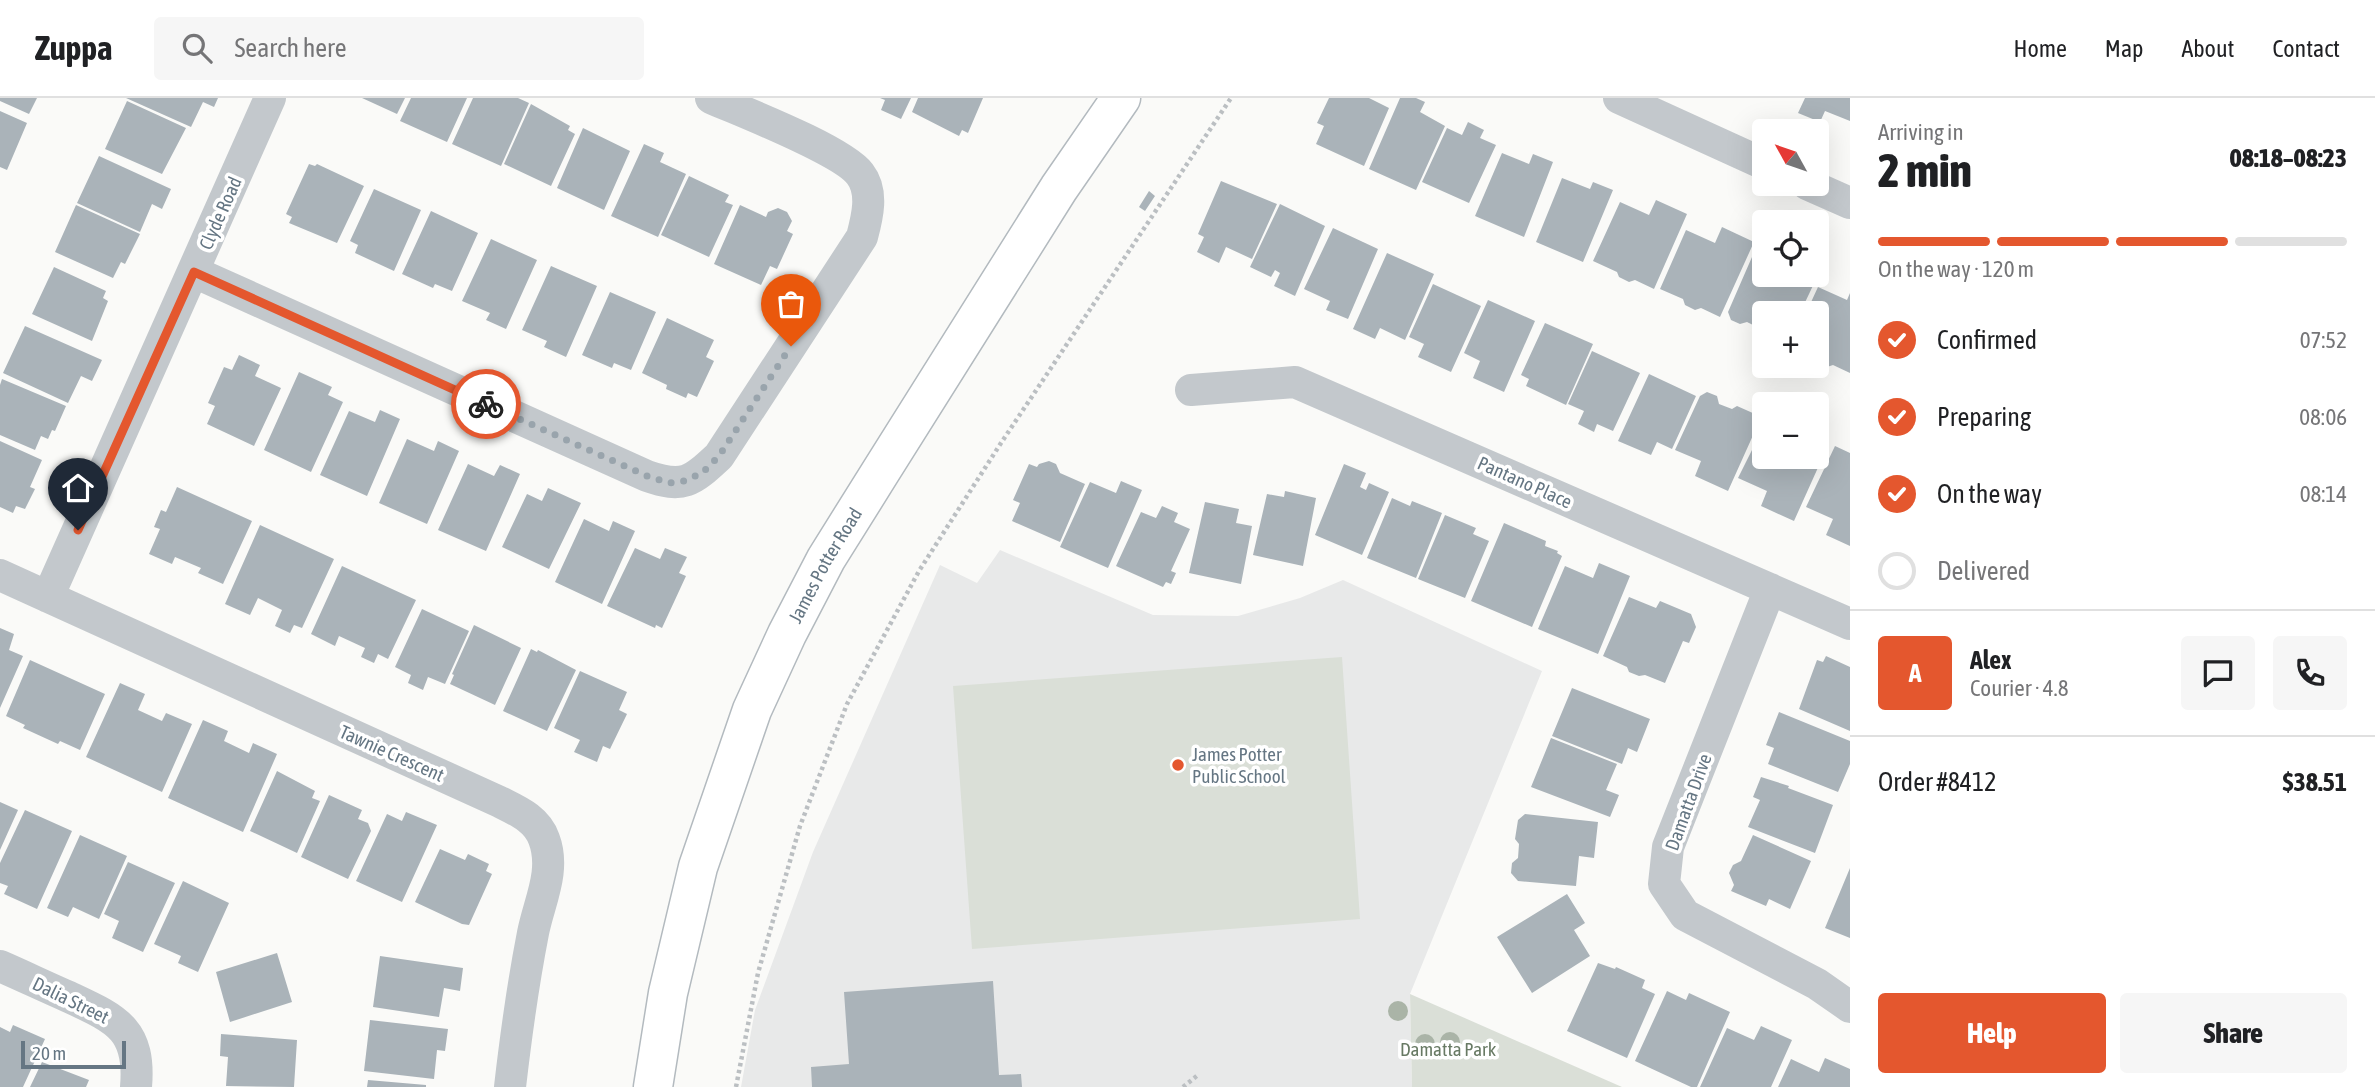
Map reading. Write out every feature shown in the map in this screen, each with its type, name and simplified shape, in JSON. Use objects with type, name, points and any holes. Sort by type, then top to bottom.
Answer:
[{"type":"main road","name":"James Potter Road","points":[[653,1087],[668,993],[698,867],[752,710],[787,634],[826,559],[1059,188],[1121,98]]},
{"type":"street","name":"Clyde Road","points":[[48,597],[271,98]]},
{"type":"street","points":[[194,272],[647,476],[669,483],[684,481],[702,473],[719,456],[862,237],[868,211],[867,191],[860,174],[842,160],[824,149],[711,98]]},
{"type":"street","points":[[1619,98],[1752,159]]},
{"type":"street","points":[[1829,194],[1850,203]]},
{"type":"street","name":"Pantano Place","points":[[1191,390],[1295,382],[1850,624]]},
{"type":"street","name":"Tawnie Crescent","points":[[0,575],[500,802],[536,823],[544,836],[548,854],[548,876],[533,930],[510,1087]]},
{"type":"street","name":"Damatta Drive","points":[[1770,589],[1668,847],[1664,884],[1685,915],[1817,984],[1850,1007]]},
{"type":"street","name":"Dalia Street","points":[[0,966],[110,1016],[126,1031],[134,1047],[137,1062],[136,1087]]},
{"type":"path","points":[[736,1087],[758,973],[800,826],[846,704],[927,559],[1008,432],[1231,98]]},
{"type":"path","points":[[1182,1087],[1198,1075]]},
{"type":"shaded area","name":"James Potter Public School","points":[[1000,550],[1153,615],[1238,616],[1300,598],[1343,580],[1542,671],[1410,994],[1412,1087],[741,1087],[755,1010],[813,852],[940,565],[977,583]]},
{"type":"green space","points":[[1342,657],[1360,919],[972,949],[953,686]]},
{"type":"green space","name":"Damatta Park","points":[[1410,994],[1622,1087],[1412,1087]]},
{"type":"building","points":[[0,98],[37,98],[29,114],[0,101]]},
{"type":"building","points":[[126,98],[218,98],[214,107],[203,102],[191,127]]},
{"type":"building","points":[[362,98],[405,98],[397,114]]},
{"type":"building","points":[[411,98],[467,98],[447,142],[400,121]]},
{"type":"building","points":[[473,98],[518,98],[529,103],[501,166],[452,144]]},
{"type":"building","points":[[880,98],[911,98],[901,119],[881,110],[885,100]]},
{"type":"building","points":[[918,98],[983,98],[968,133],[962,130],[959,136],[912,112]]},
{"type":"building","points":[[1329,98],[1369,98],[1389,108],[1364,166],[1316,144],[1324,126],[1317,123]]},
{"type":"building","points":[[1400,98],[1416,98],[1425,102],[1420,112],[1445,126],[1416,190],[1369,169]]},
{"type":"building","points":[[1805,98],[1850,98],[1850,121],[1825,111],[1821,119],[1813,119],[1798,113]]},
{"type":"building","points":[[127,101],[186,128],[162,174],[105,149]]},
{"type":"building","points":[[531,104],[570,126],[568,130],[575,134],[551,186],[504,164]]},
{"type":"building","points":[[0,111],[27,123],[7,170],[0,167]]},
{"type":"building","points":[[1468,122],[1484,130],[1480,138],[1496,145],[1469,203],[1422,182],[1447,128],[1462,135]]},
{"type":"building","points":[[583,128],[630,151],[604,210],[557,188]]},
{"type":"building","points":[[644,144],[664,153],[660,162],[686,174],[658,237],[611,216]]},
{"type":"building","points":[[1502,153],[1529,164],[1533,154],[1553,162],[1524,237],[1475,216]]},
{"type":"building","points":[[99,156],[171,189],[162,209],[152,204],[140,232],[77,203]]},
{"type":"building","points":[[309,164],[317,164],[364,186],[337,243],[289,223],[292,217],[286,214]]},
{"type":"building","points":[[689,176],[729,195],[725,202],[733,205],[709,257],[661,235]]},
{"type":"building","points":[[1562,178],[1590,189],[1593,182],[1613,190],[1583,262],[1536,242]]},
{"type":"building","points":[[1221,181],[1277,204],[1252,259],[1226,247],[1219,263],[1197,252],[1204,237],[1198,234]]},
{"type":"building","points":[[374,189],[421,210],[394,271],[355,253],[358,245],[350,241]]},
{"type":"building","points":[[1149,191],[1155,196],[1145,211],[1139,207]]},
{"type":"building","points":[[1656,200],[1687,214],[1654,289],[1635,280],[1629,282],[1619,277],[1617,272],[1593,261],[1620,202],[1649,215]]},
{"type":"building","points":[[1280,204],[1325,226],[1295,296],[1274,286],[1280,273],[1275,270],[1271,277],[1250,267]]},
{"type":"building","points":[[76,205],[140,234],[125,264],[121,262],[113,278],[55,252]]},
{"type":"building","points":[[740,205],[766,217],[768,212],[778,208],[787,212],[792,221],[787,231],[793,234],[777,269],[770,266],[761,285],[714,264]]},
{"type":"building","points":[[431,211],[478,233],[452,291],[435,284],[433,288],[402,274]]},
{"type":"building","points":[[1722,227],[1752,241],[1720,317],[1701,308],[1695,310],[1685,305],[1683,299],[1660,289],[1686,230],[1715,243]]},
{"type":"building","points":[[1333,228],[1378,249],[1348,319],[1326,310],[1330,301],[1304,289]]},
{"type":"building","points":[[491,239],[537,260],[506,329],[486,320],[490,313],[462,301]]},
{"type":"building","points":[[1387,253],[1434,274],[1405,340],[1380,328],[1375,339],[1353,329]]},
{"type":"building","points":[[1752,257],[1752,287],[1812,287],[1806,301],[1752,301],[1752,324],[1731,320],[1728,312]]},
{"type":"building","points":[[551,266],[597,286],[566,357],[544,347],[547,341],[522,330]]},
{"type":"building","points":[[54,267],[106,291],[103,298],[108,301],[92,341],[32,314]]},
{"type":"building","points":[[1433,284],[1481,306],[1451,372],[1418,357],[1424,344],[1409,337]]},
{"type":"building","points":[[1818,287],[1847,300],[1850,293],[1850,373],[1833,365],[1829,366],[1829,301],[1812,301]]},
{"type":"building","points":[[610,292],[656,312],[631,370],[614,363],[612,368],[582,355]]},
{"type":"building","points":[[1488,300],[1535,321],[1504,392],[1473,378],[1480,361],[1464,353]]},
{"type":"building","points":[[667,318],[714,340],[706,357],[714,361],[697,397],[688,393],[686,398],[642,373]]},
{"type":"building","points":[[1545,323],[1593,344],[1566,405],[1526,386],[1529,379],[1521,375]]},
{"type":"building","points":[[25,326],[102,360],[92,381],[81,376],[68,403],[3,373]]},
{"type":"building","points":[[1592,351],[1640,373],[1613,431],[1597,424],[1594,432],[1578,424],[1584,411],[1568,404]]},
{"type":"building","points":[[239,355],[260,365],[255,376],[281,388],[254,446],[207,424],[215,406],[208,403],[224,367],[232,370]]},
{"type":"building","points":[[299,372],[332,387],[328,395],[343,402],[311,472],[264,450]]},
{"type":"building","points":[[1649,374],[1696,396],[1672,449],[1657,442],[1651,455],[1618,441]]},
{"type":"building","points":[[2,379],[66,406],[55,431],[52,430],[48,439],[41,436],[35,450],[0,435]]},
{"type":"building","points":[[1707,392],[1717,396],[1719,404],[1732,409],[1737,406],[1752,413],[1752,438],[1728,491],[1695,476],[1701,461],[1675,450],[1700,396]]},
{"type":"building","points":[[380,410],[400,419],[367,496],[320,475],[349,411],[375,422]]},
{"type":"building","points":[[407,439],[434,451],[438,441],[459,451],[427,524],[379,503]]},
{"type":"building","points":[[0,441],[42,460],[30,487],[35,489],[25,509],[16,506],[13,513],[0,507]]},
{"type":"building","points":[[1835,446],[1850,453],[1850,546],[1826,535],[1833,519],[1806,507],[1824,469],[1829,469],[1829,459]]},
{"type":"building","points":[[1752,450],[1752,469],[1817,469],[1794,521],[1761,506],[1767,491],[1738,478]]},
{"type":"building","points":[[1049,461],[1056,464],[1060,473],[1085,484],[1060,542],[1012,521],[1020,503],[1013,500],[1029,464],[1037,467]]},
{"type":"building","points":[[468,464],[494,476],[500,465],[520,474],[486,551],[438,530]]},
{"type":"building","points":[[1344,464],[1366,473],[1360,487],[1366,490],[1369,483],[1389,492],[1362,555],[1315,535]]},
{"type":"building","points":[[1121,481],[1142,490],[1108,568],[1060,547],[1090,482],[1116,493]]},
{"type":"building","points":[[177,487],[252,521],[223,584],[198,573],[201,568],[175,557],[172,564],[149,554],[160,529],[154,527],[161,510],[166,512]]},
{"type":"building","points":[[548,488],[581,503],[549,569],[502,547],[527,494],[542,501]]},
{"type":"building","points":[[1285,491],[1316,498],[1303,566],[1253,555],[1267,494],[1284,497]]},
{"type":"building","points":[[1392,498],[1410,506],[1412,501],[1442,513],[1416,578],[1367,558]]},
{"type":"building","points":[[1205,502],[1239,509],[1236,523],[1252,526],[1241,584],[1189,573]]},
{"type":"building","points":[[1162,506],[1178,513],[1174,522],[1190,529],[1171,571],[1176,573],[1171,584],[1166,582],[1163,587],[1116,566],[1141,512],[1156,518]]},
{"type":"building","points":[[1445,515],[1476,528],[1473,534],[1489,541],[1465,598],[1418,579]]},
{"type":"building","points":[[584,519],[609,531],[613,521],[635,531],[602,604],[555,582]]},
{"type":"building","points":[[1504,523],[1546,541],[1545,546],[1558,551],[1562,556],[1532,627],[1471,601]]},
{"type":"building","points":[[260,525],[334,559],[302,628],[294,625],[290,633],[275,626],[282,610],[258,598],[250,615],[225,604]]},
{"type":"building","points":[[635,548],[660,559],[665,548],[687,557],[679,573],[686,576],[662,628],[656,625],[655,628],[607,606]]},
{"type":"building","points":[[1599,563],[1630,576],[1598,654],[1538,629],[1565,566],[1593,578]]},
{"type":"building","points":[[342,566],[416,600],[388,659],[378,654],[374,663],[361,657],[365,648],[339,636],[335,646],[311,634]]},
{"type":"building","points":[[1629,597],[1656,608],[1660,601],[1691,614],[1696,627],[1689,643],[1683,641],[1665,683],[1629,672],[1627,667],[1603,656]]},
{"type":"building","points":[[422,609],[469,631],[445,684],[428,677],[423,690],[408,683],[411,675],[395,667]]},
{"type":"building","points":[[474,625],[521,648],[495,705],[450,684]]},
{"type":"building","points":[[0,628],[14,634],[9,650],[23,656],[0,708]]},
{"type":"building","points":[[531,649],[576,670],[547,731],[503,711]]},
{"type":"building","points":[[1826,656],[1850,667],[1850,731],[1799,709],[1817,660],[1823,662]]},
{"type":"building","points":[[30,660],[105,694],[80,750],[60,741],[58,744],[23,728],[25,725],[6,716]]},
{"type":"building","points":[[580,671],[627,692],[619,710],[627,714],[610,749],[603,746],[597,762],[574,752],[580,740],[554,728]]},
{"type":"building","points":[[120,683],[145,694],[138,710],[162,721],[166,713],[192,724],[162,792],[86,757]]},
{"type":"building","points":[[1572,688],[1650,719],[1637,752],[1628,748],[1622,764],[1552,736]]},
{"type":"building","points":[[1779,712],[1850,741],[1850,764],[1838,792],[1768,764],[1774,748],[1766,745]]},
{"type":"building","points":[[203,720],[228,731],[224,741],[249,753],[253,743],[277,754],[243,832],[168,798]]},
{"type":"building","points":[[1551,738],[1617,764],[1606,790],[1619,795],[1610,817],[1531,787]]},
{"type":"building","points":[[277,771],[315,791],[312,798],[320,801],[297,853],[250,831]]},
{"type":"building","points":[[1761,777],[1833,805],[1815,853],[1748,827],[1760,800],[1753,797]]},
{"type":"building","points":[[329,795],[362,810],[358,819],[368,823],[371,831],[348,879],[301,857]]},
{"type":"building","points":[[0,802],[18,810],[0,850]]},
{"type":"building","points":[[25,810],[72,831],[37,909],[4,894],[8,886],[0,883],[0,863]]},
{"type":"building","points":[[406,812],[437,825],[402,902],[356,881],[387,814],[402,821]]},
{"type":"building","points":[[1525,814],[1598,822],[1594,858],[1579,856],[1576,886],[1518,881],[1511,873],[1512,863],[1518,858],[1519,844],[1515,839],[1518,820]]},
{"type":"building","points":[[80,835],[127,856],[99,919],[73,907],[68,917],[47,908]]},
{"type":"building","points":[[1753,835],[1811,861],[1790,909],[1769,899],[1766,906],[1731,891],[1734,885],[1729,873],[1733,865],[1741,861]]},
{"type":"building","points":[[440,849],[465,860],[468,854],[489,864],[486,871],[492,874],[469,925],[415,902]]},
{"type":"building","points":[[128,862],[175,883],[143,952],[112,938],[119,921],[104,914]]},
{"type":"building","points":[[1850,868],[1850,938],[1825,928]]},
{"type":"building","points":[[183,881],[229,903],[198,972],[178,963],[181,956],[154,944]]},
{"type":"building","points":[[1567,894],[1585,923],[1574,930],[1590,956],[1532,993],[1497,937]]},
{"type":"building","points":[[277,953],[292,1002],[230,1022],[216,972]]},
{"type":"building","points":[[380,956],[463,968],[460,991],[444,988],[439,1017],[373,1007]]},
{"type":"building","points":[[1598,963],[1615,969],[1616,967],[1645,980],[1642,988],[1655,994],[1627,1058],[1567,1031]]},
{"type":"building","points":[[993,981],[999,1075],[1021,1074],[1022,1087],[812,1087],[811,1067],[849,1064],[844,992]]},
{"type":"building","points":[[1667,991],[1686,1000],[1689,993],[1730,1012],[1697,1087],[1691,1087],[1635,1061]]},
{"type":"building","points":[[370,1020],[448,1029],[445,1051],[437,1050],[434,1079],[364,1071]]},
{"type":"building","points":[[13,1025],[45,1039],[23,1087],[0,1087],[0,1027],[10,1032]]},
{"type":"building","points":[[1761,1026],[1792,1040],[1771,1087],[1700,1087],[1727,1028],[1754,1040]]},
{"type":"building","points":[[221,1034],[297,1040],[294,1087],[226,1086],[228,1057],[220,1056]]},
{"type":"building","points":[[1825,1058],[1850,1069],[1850,1087],[1778,1087],[1791,1059],[1819,1072]]},
{"type":"building","points":[[42,1062],[89,1080],[86,1087],[30,1087]]},
{"type":"building","points":[[368,1080],[426,1085],[426,1087],[367,1087]]},
{"type":"way so far","points":[[486,404],[647,476],[669,483],[684,481],[702,473],[719,456],[791,346]]},
{"type":"place","name":"James Potter Public School","points":[[1178,765]]},
{"type":"route","points":[[78,530],[194,272],[486,404]]}]
